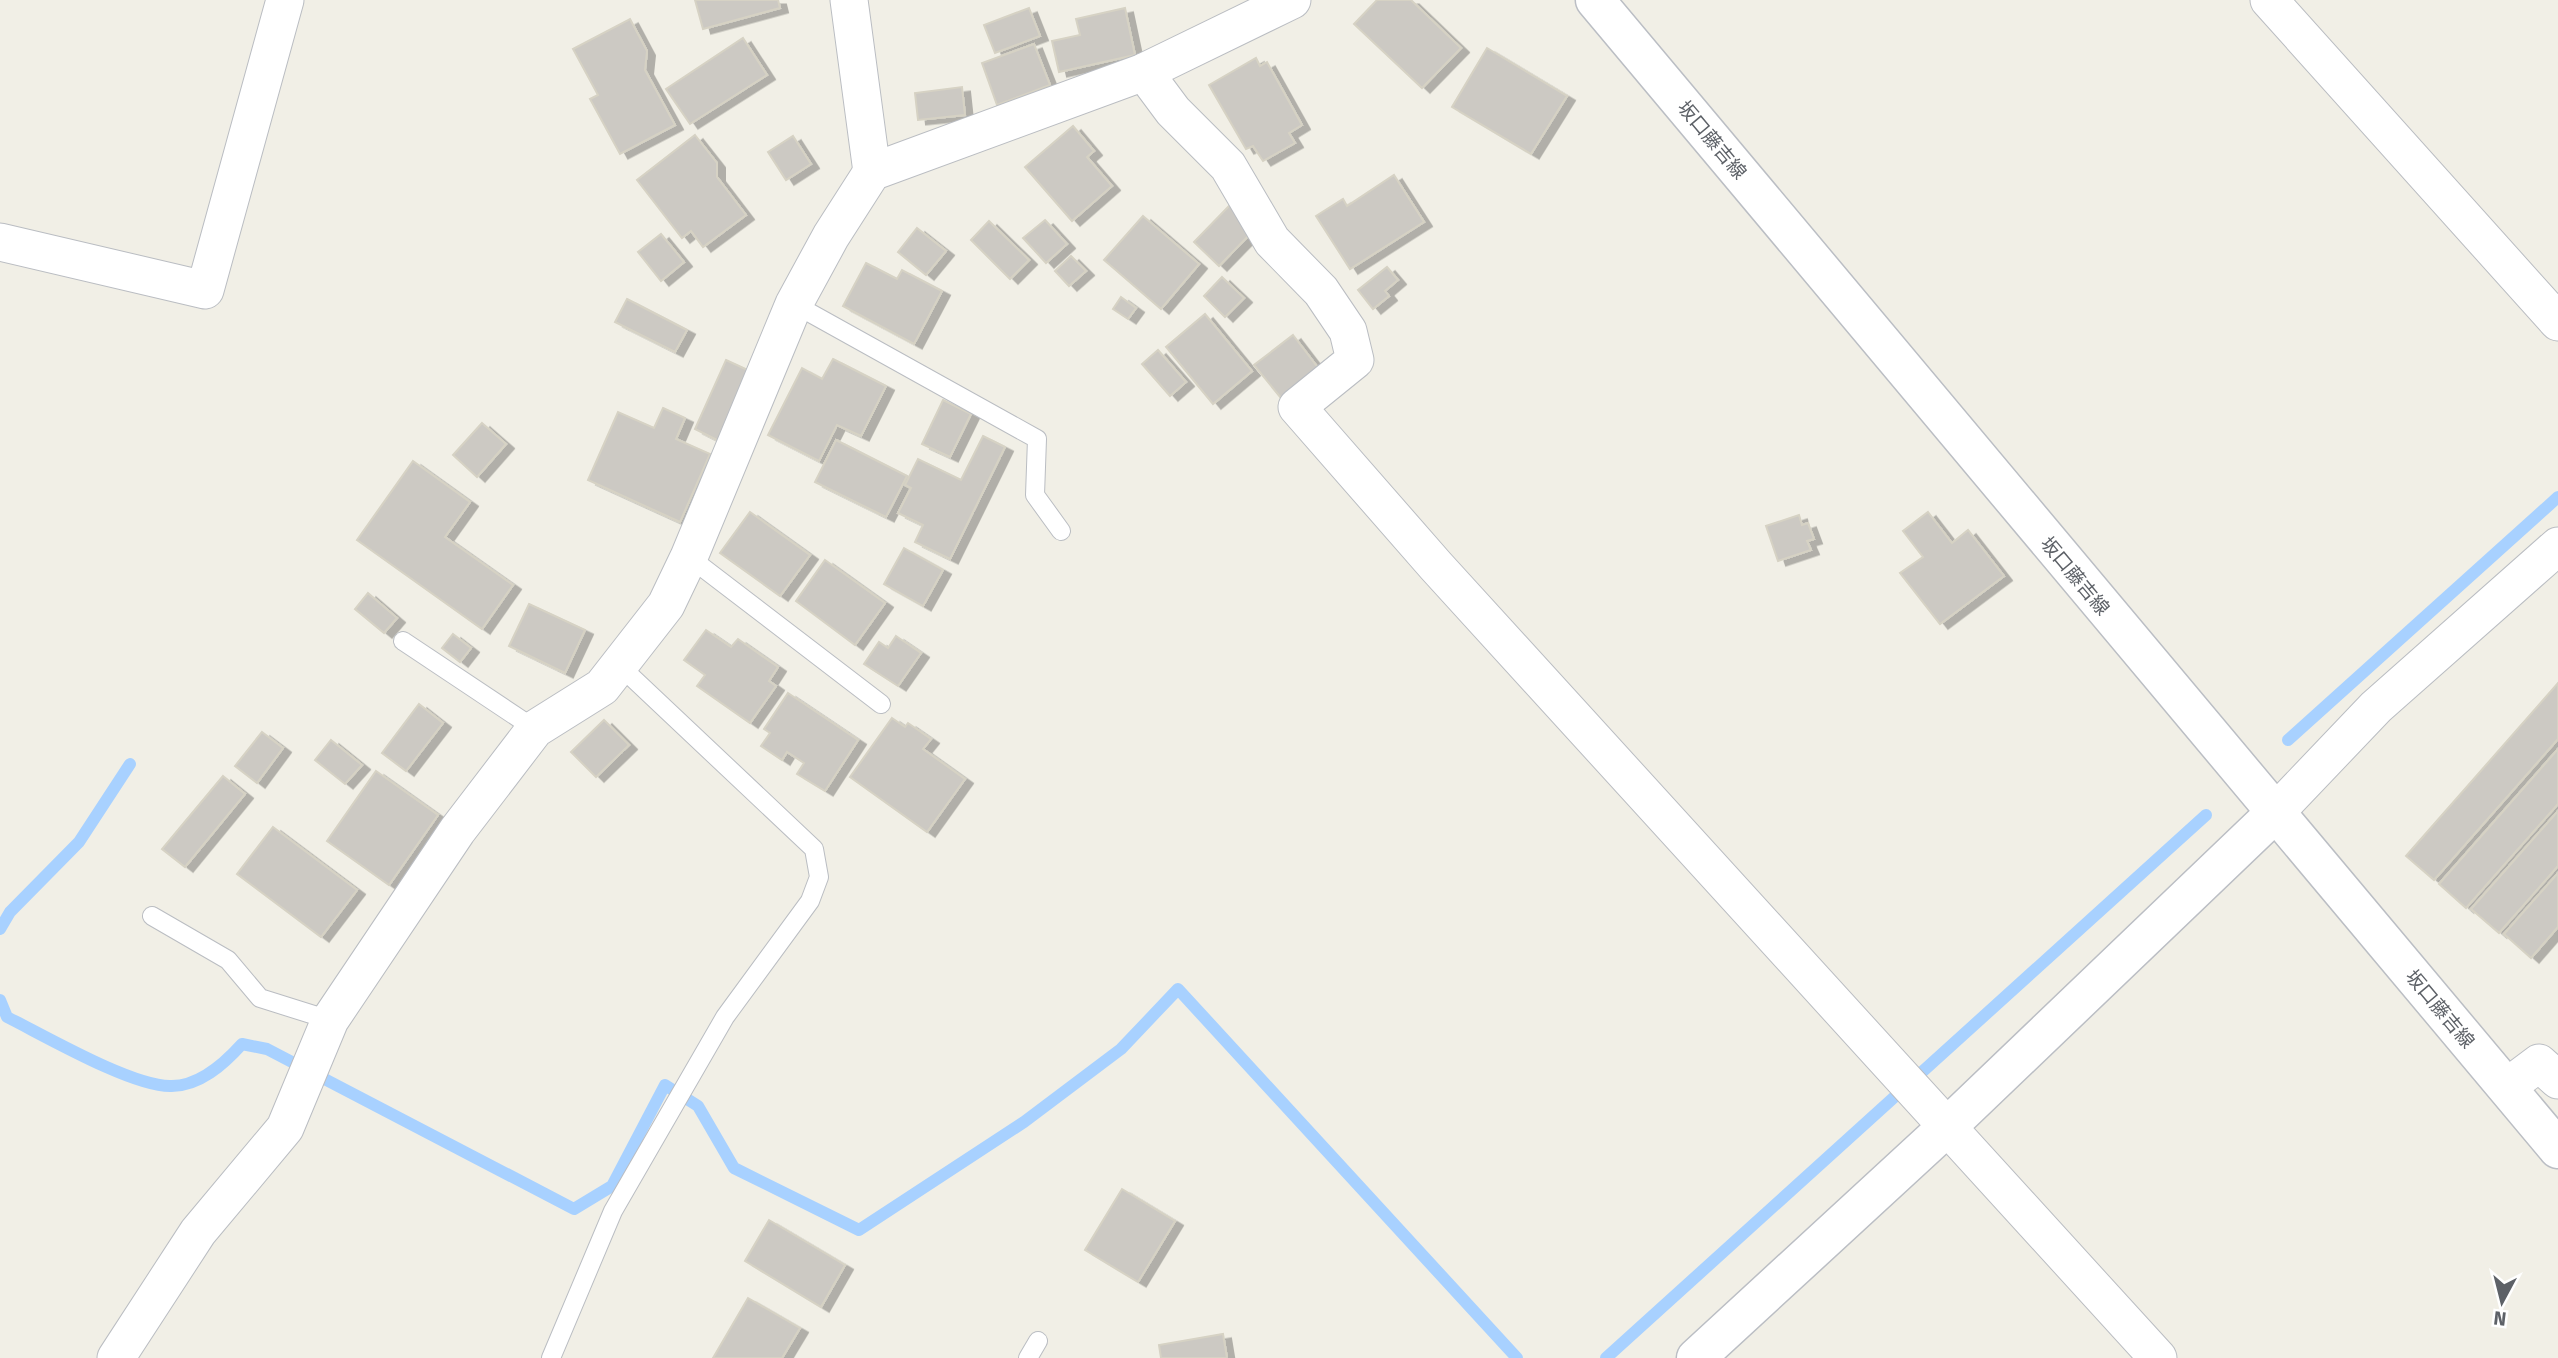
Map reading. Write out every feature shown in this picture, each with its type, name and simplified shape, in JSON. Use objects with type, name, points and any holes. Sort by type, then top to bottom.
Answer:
[{"type":"main road","name":"坂口藤吉線","points":[[1595,0],[2274,814],[2558,1149]]},
{"type":"main road","points":[[1696,1358],[1948,1126],[2274,814]]},
{"type":"street","points":[[0,242],[205,290],[285,0]]},
{"type":"street","points":[[849,0],[872,173]]},
{"type":"street","points":[[116,1358],[198,1232],[285,1128],[330,1020],[457,831],[535,729],[602,687],[666,605],[689,557],[794,304],[831,236],[872,173],[1143,72],[1292,0]]},
{"type":"street","points":[[2269,0],[2558,321]]},
{"type":"street","points":[[1143,72],[1173,111],[1228,166],[1272,241],[1321,291],[1348,331],[1355,360],[1297,407],[1436,566],[2158,1358]]},
{"type":"street","points":[[2274,814],[2376,707],[2558,546]]},
{"type":"street","points":[[2507,1087],[2539,1063],[2558,1080]]},
{"type":"lane","points":[[794,304],[1037,439],[1035,495],[1061,531]]},
{"type":"lane","points":[[689,557],[881,704]]},
{"type":"lane","points":[[403,641],[535,729]]},
{"type":"lane","points":[[551,1358],[613,1211],[725,1017],[810,901],[819,877],[814,849],[620,666]]},
{"type":"lane","points":[[152,916],[228,960],[260,998],[330,1020]]},
{"type":"lane","points":[[1028,1358],[1038,1341]]},
{"type":"building","points":[[695,0],[778,0],[780,8],[703,29]]},
{"type":"building","points":[[1377,0],[1411,0],[1461,48],[1422,88],[1354,24]]},
{"type":"building","points":[[1029,8],[1040,36],[995,53],[984,25]]},
{"type":"building","points":[[1125,8],[1135,55],[1059,72],[1052,41],[1080,35],[1076,19]]},
{"type":"building","points":[[630,19],[647,51],[645,70],[675,125],[620,154],[590,99],[598,95],[573,49]]},
{"type":"building","points":[[743,38],[767,75],[690,124],[666,89]]},
{"type":"building","points":[[1034,44],[1050,85],[997,105],[982,63]]},
{"type":"building","points":[[1487,48],[1567,96],[1531,154],[1452,107]]},
{"type":"building","points":[[1256,58],[1260,66],[1267,62],[1302,125],[1289,133],[1295,143],[1263,161],[1253,146],[1246,149],[1209,85]]},
{"type":"building","points":[[962,87],[965,115],[918,120],[915,93]]},
{"type":"building","points":[[1073,126],[1094,151],[1087,157],[1112,186],[1072,221],[1025,167]]},
{"type":"building","points":[[695,135],[717,163],[717,177],[746,215],[703,247],[691,231],[682,238],[637,180]]},
{"type":"building","points":[[793,136],[811,164],[786,180],[768,152]]},
{"type":"building","points":[[1394,175],[1424,222],[1350,269],[1316,216],[1343,199],[1347,206]]},
{"type":"building","points":[[1231,204],[1256,228],[1219,266],[1194,242]]},
{"type":"building","points":[[1143,216],[1199,264],[1161,309],[1104,260]]},
{"type":"building","points":[[1045,220],[1067,244],[1046,263],[1023,238]]},
{"type":"building","points":[[989,221],[1029,260],[1010,279],[971,240]]},
{"type":"building","points":[[917,228],[946,251],[926,275],[898,252]]},
{"type":"building","points":[[661,234],[684,262],[661,281],[638,252]]},
{"type":"building","points":[[1071,256],[1086,271],[1069,286],[1055,271]]},
{"type":"building","points":[[866,263],[897,279],[902,270],[942,291],[914,344],[843,306]]},
{"type":"building","points":[[1387,267],[1398,280],[1385,291],[1389,296],[1373,309],[1358,290]]},
{"type":"building","points":[[1222,277],[1244,298],[1225,317],[1204,296]]},
{"type":"building","points":[[1121,297],[1136,308],[1128,319],[1113,309]]},
{"type":"building","points":[[627,299],[687,330],[675,352],[615,322]]},
{"type":"building","points":[[1205,314],[1252,371],[1213,404],[1166,347]]},
{"type":"building","points":[[1293,335],[1319,369],[1281,398],[1254,365]]},
{"type":"building","points":[[1158,350],[1186,382],[1170,396],[1142,364]]},
{"type":"building","points":[[833,359],[886,386],[861,436],[837,425],[819,461],[768,435],[802,368],[822,379]]},
{"type":"building","points":[[726,360],[752,372],[721,442],[695,429]]},
{"type":"building","points":[[943,400],[971,414],[950,457],[922,444]]},
{"type":"building","points":[[663,408],[685,418],[676,439],[710,454],[680,522],[588,480],[618,412],[654,428]]},
{"type":"building","points":[[482,423],[506,444],[477,477],[453,455]]},
{"type":"building","points":[[983,436],[1005,447],[950,559],[915,542],[923,525],[898,513],[911,488],[905,485],[918,459],[961,480]]},
{"type":"building","points":[[836,440],[907,476],[886,517],[815,482]]},
{"type":"building","points":[[413,461],[470,502],[445,537],[513,585],[482,629],[357,540]]},
{"type":"building","points":[[750,512],[810,555],[780,596],[720,553]]},
{"type":"building","points":[[1928,512],[1952,543],[1968,530],[2004,576],[1940,624],[1900,573],[1923,557],[1903,531]]},
{"type":"building","points":[[1799,515],[1802,525],[1808,523],[1814,539],[1807,541],[1811,550],[1778,561],[1766,526]]},
{"type":"building","points":[[904,548],[943,570],[923,606],[884,584]]},
{"type":"building","points":[[825,560],[885,603],[855,645],[796,601]]},
{"type":"building","points":[[368,593],[397,618],[384,633],[355,609]]},
{"type":"building","points":[[529,604],[585,630],[565,673],[509,646]]},
{"type":"building","points":[[706,630],[731,647],[738,639],[778,667],[769,681],[776,686],[750,723],[697,686],[705,675],[684,660]]},
{"type":"building","points":[[453,634],[471,648],[460,662],[442,648]]},
{"type":"building","points":[[896,636],[921,653],[898,686],[864,664],[879,642],[888,648]]},
{"type":"building","points":[[2558,683],[2558,739],[2434,880],[2406,856]]},
{"type":"building","points":[[788,693],[858,740],[825,791],[797,774],[804,763],[787,752],[782,760],[761,746],[770,733],[764,729]]},
{"type":"building","points":[[419,704],[443,723],[406,771],[382,753]]},
{"type":"building","points":[[892,718],[905,727],[908,723],[931,739],[923,749],[965,779],[927,832],[850,777]]},
{"type":"building","points":[[604,720],[629,745],[596,777],[571,752]]},
{"type":"building","points":[[262,732],[283,748],[257,783],[235,766]]},
{"type":"building","points":[[331,740],[362,765],[345,784],[315,760]]},
{"type":"building","points":[[2558,749],[2558,804],[2466,908],[2439,884]]},
{"type":"building","points":[[376,771],[438,815],[389,885],[327,841]]},
{"type":"building","points":[[223,776],[245,794],[185,867],[162,849]]},
{"type":"building","points":[[2558,811],[2558,866],[2499,933],[2471,909]]},
{"type":"building","points":[[273,827],[357,890],[321,937],[237,874]]},
{"type":"building","points":[[2558,873],[2558,927],[2531,958],[2504,934]]},
{"type":"building","points":[[1122,1189],[1175,1221],[1138,1282],[1085,1250]]},
{"type":"building","points":[[769,1220],[845,1265],[821,1307],[745,1261]]},
{"type":"building","points":[[748,1298],[800,1328],[782,1358],[713,1358]]},
{"type":"building","points":[[1223,1334],[1227,1358],[1161,1358],[1159,1345]]},
{"type":"waterway","points":[[2288,740],[2558,497]]},
{"type":"waterway","points":[[0,929],[10,912],[79,842],[130,764]]},
{"type":"waterway","points":[[1606,1358],[2206,815]]},
{"type":"waterway","points":[[0,1000],[7,1017],[88,1059],[153,1084],[170,1086],[191,1083],[210,1073],[242,1044],[267,1049],[574,1209],[612,1186],[665,1085],[698,1106],[734,1168],[859,1230],[1024,1122],[1121,1049],[1178,989],[1517,1358]]}]
